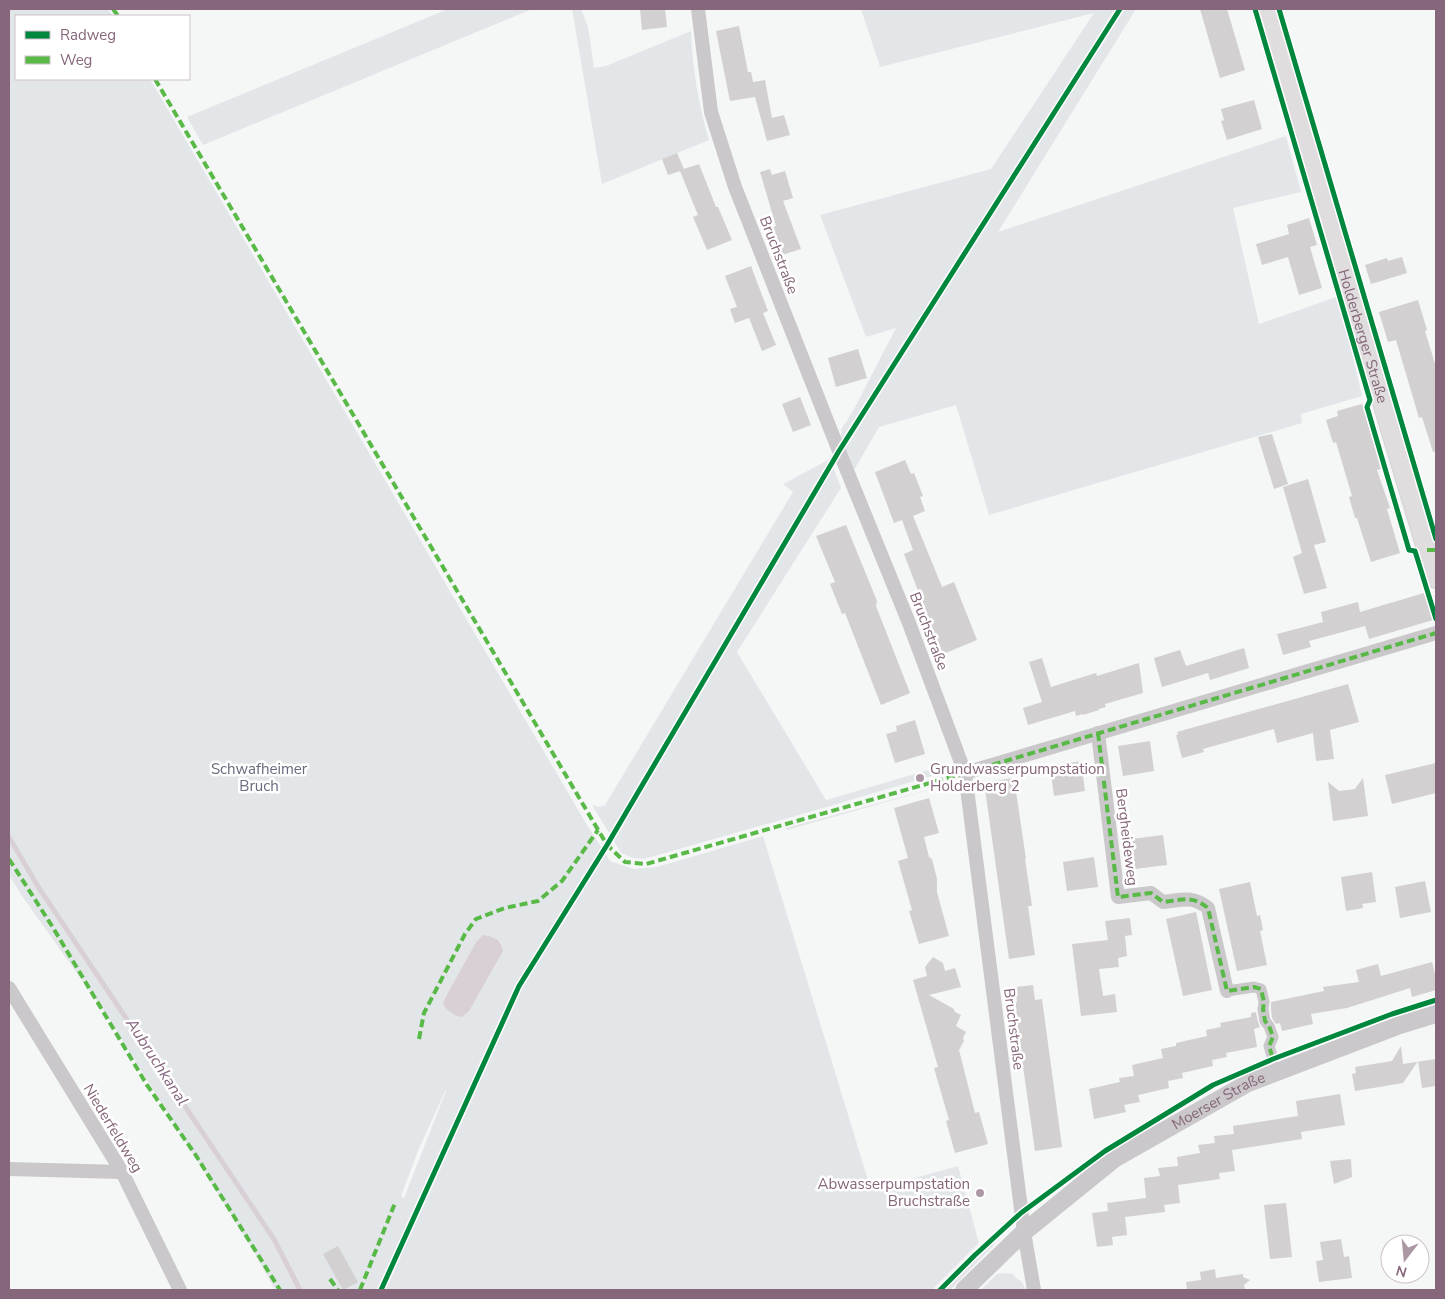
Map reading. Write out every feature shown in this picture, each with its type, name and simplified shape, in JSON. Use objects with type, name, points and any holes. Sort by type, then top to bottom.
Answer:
[{"type":"main road","name":"Holderberger Straße","points":[[1267,9],[1436,578]]},
{"type":"street","name":"Bruchstraße","points":[[698,9],[711,112],[735,187],[909,623],[965,773],[1024,1232],[1034,1290]]},
{"type":"street","points":[[965,773],[1436,633]]},
{"type":"street","name":"Bergheideweg","points":[[1098,733],[1118,897],[1151,893],[1163,902],[1190,899],[1199,901],[1208,908],[1227,991],[1254,987],[1261,989],[1265,1021],[1273,1037],[1269,1046],[1273,1059]]},
{"type":"street","name":"Niederfeldweg","points":[[9,988],[122,1172],[180,1290]]},
{"type":"street","name":"Moerser Straße","points":[[964,1290],[1024,1232],[1114,1159],[1248,1083],[1396,1026],[1436,1014]]},
{"type":"street","points":[[9,1169],[122,1172]]},
{"type":"green space","name":"Schwafheimer Bruch","points":[[9,9],[108,9],[112,15],[15,15],[15,80],[151,80],[587,825],[610,861],[634,869],[657,867],[763,836],[871,1190],[958,1166],[979,1243],[932,1290],[275,1290],[253,1250],[106,1014],[9,875]],"holes":[[[483,935],[494,937],[501,943],[443,1004],[476,942]],[[446,1091],[404,1198],[401,1196],[418,1151]]]},
{"type":"green space","points":[[448,9],[530,10],[203,145],[187,117]]},
{"type":"green space","points":[[572,9],[581,9],[588,27],[594,68],[606,66],[691,31],[697,86],[709,140],[602,184]]},
{"type":"green space","points":[[861,9],[1136,9],[998,232],[1286,136],[1301,192],[1233,208],[1259,324],[1339,296],[1362,396],[1301,414],[1302,423],[989,515],[956,405],[879,427],[853,472],[840,436],[841,430],[853,411],[896,328],[866,337],[820,215],[991,169],[1094,13],[880,67]]},
{"type":"green space","points":[[830,459],[841,488],[737,652],[826,800],[942,766],[945,772],[644,859],[633,858],[621,853],[592,805],[598,807],[605,805],[793,492],[783,484]]},
{"type":"green space","points":[[954,783],[787,830],[786,828]]},
{"type":"green space","points":[[993,1241],[995,1242],[994,1245],[950,1290],[944,1290]]},
{"type":"green space","points":[[997,1274],[1013,1274],[1022,1282],[1026,1290],[981,1290]]},
{"type":"shaded area","points":[[483,935],[496,939],[503,951],[469,1011],[462,1017],[453,1014],[443,1004],[476,942]]},
{"type":"building","points":[[640,9],[665,9],[667,27],[642,30]]},
{"type":"building","points":[[1200,9],[1227,9],[1245,70],[1220,78]]},
{"type":"building","points":[[739,26],[748,72],[751,72],[753,82],[765,80],[772,118],[784,115],[790,135],[767,141],[755,97],[730,101],[716,31]]},
{"type":"building","points":[[1254,100],[1262,129],[1227,140],[1221,121],[1224,120],[1221,109]]},
{"type":"building","points":[[677,153],[684,169],[699,164],[716,207],[718,207],[732,240],[707,250],[693,217],[698,215],[680,171],[668,175],[662,159]]},
{"type":"building","points":[[770,169],[772,175],[785,171],[793,198],[783,201],[801,249],[779,256],[769,229],[776,226],[760,172]]},
{"type":"building","points":[[1309,218],[1317,245],[1310,247],[1322,288],[1299,295],[1288,257],[1262,265],[1256,244],[1289,234],[1287,225]]},
{"type":"building","points":[[1402,257],[1407,273],[1371,284],[1365,265],[1387,258],[1388,261]]},
{"type":"building","points":[[751,266],[768,311],[763,313],[776,345],[762,351],[749,318],[735,323],[730,309],[737,307],[725,276]]},
{"type":"building","points":[[1418,300],[1436,367],[1436,451],[1433,452],[1422,417],[1419,418],[1396,340],[1388,342],[1379,312]]},
{"type":"building","points":[[858,349],[867,378],[836,387],[828,358]]},
{"type":"building","points":[[800,397],[811,425],[793,432],[782,404]]},
{"type":"building","points":[[1362,404],[1381,469],[1377,470],[1390,508],[1387,509],[1400,553],[1371,562],[1357,518],[1355,518],[1349,497],[1352,496],[1336,442],[1333,443],[1326,420],[1338,416],[1337,411]]},
{"type":"building","points":[[1272,434],[1288,484],[1274,489],[1258,437]]},
{"type":"building","points":[[905,460],[911,474],[914,473],[923,496],[920,497],[925,511],[913,516],[942,587],[954,582],[977,640],[943,654],[928,617],[924,618],[915,597],[920,596],[904,554],[913,550],[902,520],[894,523],[875,472]]},
{"type":"building","points":[[1308,479],[1326,542],[1314,545],[1327,588],[1304,594],[1293,557],[1302,553],[1283,487]]},
{"type":"building","points":[[846,525],[877,601],[876,606],[910,693],[881,705],[845,613],[842,614],[830,584],[835,582],[816,536]]},
{"type":"building","points":[[1424,593],[1433,620],[1369,639],[1365,626],[1309,641],[1311,647],[1283,655],[1277,634],[1323,622],[1321,612],[1358,602],[1360,612]]},
{"type":"building","points":[[1244,648],[1249,668],[1210,680],[1208,673],[1162,687],[1154,658],[1180,650],[1186,666]]},
{"type":"building","points":[[1042,658],[1051,687],[1096,673],[1097,676],[1139,663],[1143,693],[1105,704],[1106,707],[1083,715],[1076,716],[1075,711],[1028,725],[1023,708],[1042,702],[1029,662]]},
{"type":"building","points":[[1348,684],[1359,722],[1330,730],[1334,759],[1316,761],[1313,733],[1277,743],[1274,729],[1203,749],[1204,752],[1182,758],[1176,735],[1178,735],[1177,732]]},
{"type":"building","points":[[915,720],[925,754],[895,763],[886,734],[897,731],[896,726]]},
{"type":"building","points":[[1150,741],[1154,771],[1123,776],[1118,746]]},
{"type":"building","points":[[1081,761],[1085,791],[1054,796],[1050,766]]},
{"type":"building","points":[[1436,763],[1436,793],[1392,804],[1385,775]]},
{"type":"building","points":[[1014,778],[1032,906],[1028,906],[1035,955],[1009,959],[984,782]]},
{"type":"building","points":[[1363,778],[1368,816],[1333,821],[1328,782],[1339,791],[1355,789]]},
{"type":"building","points":[[929,798],[939,833],[924,837],[929,857],[932,859],[937,879],[937,892],[949,936],[919,944],[909,911],[912,910],[898,861],[908,858],[894,808]]},
{"type":"building","points":[[1163,835],[1167,865],[1135,869],[1131,839]]},
{"type":"building","points":[[1094,857],[1098,887],[1067,891],[1063,862]]},
{"type":"building","points":[[1372,872],[1376,902],[1362,904],[1363,908],[1346,911],[1341,877]]},
{"type":"building","points":[[1425,881],[1431,912],[1400,918],[1395,887]]},
{"type":"building","points":[[1250,882],[1257,916],[1260,915],[1263,930],[1260,931],[1267,965],[1237,971],[1219,889]]},
{"type":"building","points":[[1196,912],[1212,990],[1183,996],[1166,919]]},
{"type":"building","points":[[1130,918],[1132,935],[1125,936],[1127,956],[1118,958],[1119,967],[1099,969],[1103,996],[1115,994],[1117,1012],[1081,1016],[1072,944],[1108,940],[1105,921]]},
{"type":"building","points":[[933,957],[943,963],[945,971],[955,968],[961,987],[929,995],[961,1015],[956,1026],[966,1032],[959,1050],[975,1113],[979,1112],[988,1144],[955,1153],[946,1121],[949,1120],[934,1068],[938,1067],[913,980],[927,976],[925,967]]},
{"type":"building","points":[[1432,962],[1436,978],[1436,990],[1412,997],[1410,988],[1347,1008],[1311,1014],[1313,1024],[1282,1031],[1280,1023],[1276,1024],[1272,1018],[1271,1002],[1324,991],[1323,987],[1359,982],[1356,970],[1378,964],[1381,976]]},
{"type":"building","points":[[1033,985],[1035,1000],[1042,999],[1062,1147],[1035,1151],[1014,1003],[1017,1002],[1015,987]]},
{"type":"building","points":[[1256,1012],[1260,1027],[1254,1029],[1257,1047],[1226,1053],[1227,1057],[1212,1060],[1213,1066],[1182,1073],[1183,1078],[1168,1081],[1169,1088],[1138,1095],[1140,1102],[1124,1105],[1126,1112],[1094,1119],[1089,1089],[1120,1082],[1119,1078],[1134,1076],[1132,1065],[1163,1058],[1161,1049],[1176,1046],[1176,1043],[1207,1036],[1206,1030],[1221,1027],[1220,1023],[1251,1017],[1251,1013]]},
{"type":"building","points":[[1401,1046],[1403,1064],[1417,1062],[1403,1083],[1355,1091],[1352,1074],[1356,1073],[1355,1067],[1392,1061]]},
{"type":"building","points":[[1436,1059],[1436,1086],[1422,1088],[1418,1062]]},
{"type":"building","points":[[1340,1094],[1345,1125],[1301,1132],[1302,1139],[1232,1150],[1235,1171],[1219,1173],[1220,1179],[1178,1185],[1180,1203],[1164,1205],[1165,1212],[1125,1217],[1127,1235],[1112,1237],[1113,1245],[1097,1247],[1092,1213],[1108,1211],[1107,1203],[1146,1198],[1144,1178],[1160,1176],[1158,1168],[1178,1166],[1177,1157],[1200,1153],[1198,1145],[1215,1143],[1214,1136],[1234,1134],[1233,1126],[1298,1116],[1296,1101]]},
{"type":"building","points":[[1351,1159],[1352,1177],[1334,1184],[1330,1161]]},
{"type":"building","points":[[1286,1203],[1292,1257],[1270,1259],[1264,1205]]},
{"type":"building","points":[[1341,1239],[1344,1257],[1349,1256],[1352,1278],[1319,1282],[1316,1261],[1323,1260],[1320,1242]]},
{"type":"building","points":[[338,1246],[358,1282],[343,1290],[323,1254]]},
{"type":"building","points":[[1215,1269],[1216,1278],[1243,1274],[1243,1277],[1250,1280],[1244,1285],[1245,1290],[1187,1290],[1186,1282],[1201,1280],[1200,1272]]},
{"type":"waterway","name":"Aubruchkanal","points":[[9,837],[37,885],[275,1241],[300,1290]]},
{"type":"marked path","points":[[113,9],[117,15]]},
{"type":"marked path","points":[[156,80],[607,845],[625,862],[646,864],[965,773],[1436,633]]},
{"type":"marked path","points":[[1427,550],[1436,550]]},
{"type":"marked path","points":[[1098,733],[1118,897],[1151,893],[1163,902],[1192,900],[1208,908],[1227,991],[1254,987],[1261,989],[1265,1021],[1273,1037],[1269,1046],[1273,1059]]},
{"type":"marked path","points":[[419,1039],[424,1013],[465,934],[476,919],[505,908],[538,901],[562,881],[598,830]]},
{"type":"marked path","points":[[9,859],[52,926],[147,1085],[195,1154],[280,1290]]},
{"type":"marked path","points":[[360,1290],[395,1203]]},
{"type":"marked path","points":[[330,1279],[338,1290]]},
{"type":"cycle path","points":[[381,1290],[519,986],[607,845],[839,451],[1120,9]]},
{"type":"cycle path","points":[[1255,9],[1370,400],[1367,407],[1409,550],[1415,551],[1436,619]]},
{"type":"cycle path","points":[[1279,9],[1436,539]]},
{"type":"cycle path","points":[[940,1290],[1021,1213],[1105,1151],[1213,1085],[1273,1059],[1392,1014],[1436,1000]]},
{"type":"place","name":"Grundwasserpumpstation Holderberg 2","points":[[920,778]]},
{"type":"place","name":"Abwasserpumpstation Bruchstraße","points":[[980,1193]]}]
